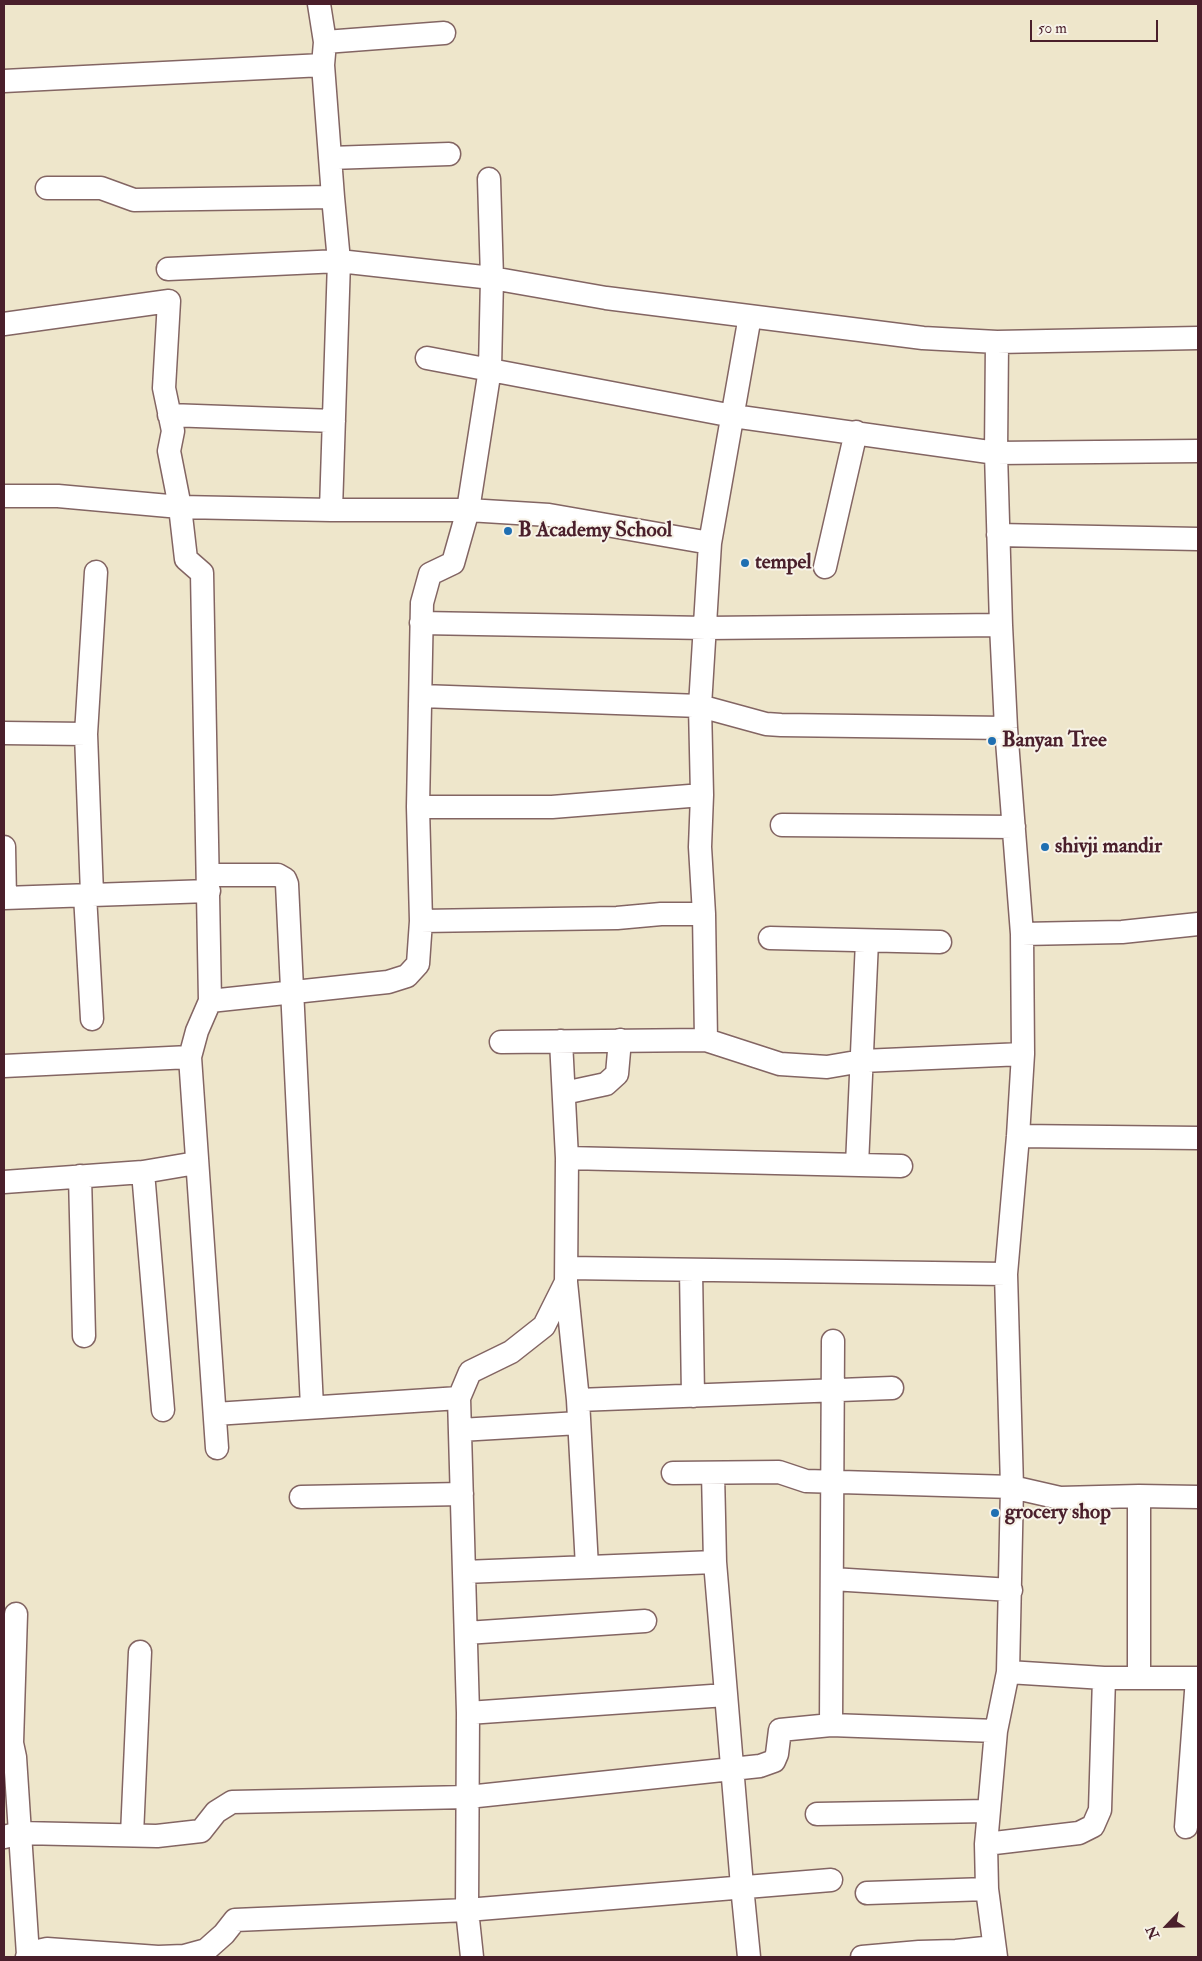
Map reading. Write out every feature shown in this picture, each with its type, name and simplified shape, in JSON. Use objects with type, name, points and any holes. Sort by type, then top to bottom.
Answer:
[{"type":"street","points":[[319,4],[325,42],[324,65],[339,261],[331,510]]},
{"type":"street","points":[[325,42],[444,33]]},
{"type":"street","points":[[4,81],[324,65]]},
{"type":"street","points":[[330,158],[449,154]]},
{"type":"street","points":[[210,1002],[388,982],[407,976],[418,964],[421,921],[418,807],[422,603],[430,574],[453,563],[468,510],[490,369],[492,278],[489,179]]},
{"type":"street","points":[[46,188],[101,188],[134,200],[333,197]]},
{"type":"street","points":[[168,270],[339,261],[492,278],[606,298],[923,338],[997,342],[1198,338]]},
{"type":"street","points":[[4,324],[169,301],[164,388],[172,432],[169,451],[180,507],[186,558],[202,573],[210,1002],[196,1031],[190,1057],[217,1448]]},
{"type":"street","points":[[706,1040],[704,914],[700,847],[702,795],[700,706],[710,542],[750,316]]},
{"type":"street","points":[[862,1957],[919,1952],[995,1952],[987,1889],[986,1844],[996,1731],[1008,1672],[1012,1487],[1006,1274],[1023,1054],[1022,934],[1006,728],[1001,625],[996,454],[997,342]]},
{"type":"street","points":[[427,358],[733,416],[856,432],[996,454],[1198,451]]},
{"type":"street","points":[[169,415],[334,421]]},
{"type":"street","points":[[825,567],[856,432]]},
{"type":"street","points":[[4,496],[58,496],[180,507],[468,510],[549,515],[710,542]]},
{"type":"street","points":[[998,535],[1198,539]]},
{"type":"street","points":[[92,1019],[86,734],[96,572]]},
{"type":"street","points":[[421,623],[706,628],[1001,625]]},
{"type":"street","points":[[421,696],[700,706],[766,724],[781,725],[1006,728]]},
{"type":"street","points":[[4,733],[86,734]]},
{"type":"street","points":[[418,807],[552,807],[702,795]]},
{"type":"street","points":[[782,825],[1014,827]]},
{"type":"street","points":[[4,847],[4,898],[89,894],[278,875],[285,878],[289,895],[312,1407]]},
{"type":"street","points":[[421,921],[617,918],[660,914],[704,914]]},
{"type":"street","points":[[1022,934],[1122,932],[1198,924]]},
{"type":"street","points":[[770,938],[940,942]]},
{"type":"street","points":[[856,1165],[867,941]]},
{"type":"street","points":[[561,1040],[567,1158],[566,1275],[578,1400],[587,1567]]},
{"type":"street","points":[[564,1093],[606,1084],[617,1074],[620,1040]]},
{"type":"street","points":[[501,1042],[706,1040],[780,1064],[826,1068],[862,1062],[1023,1054]]},
{"type":"street","points":[[4,1066],[190,1057]]},
{"type":"street","points":[[1018,1136],[1198,1138]]},
{"type":"street","points":[[567,1158],[901,1166]]},
{"type":"street","points":[[4,1182],[143,1172],[196,1163]]},
{"type":"street","points":[[143,1172],[164,1410]]},
{"type":"street","points":[[80,1176],[84,1336]]},
{"type":"street","points":[[566,1275],[692,1270],[1006,1274]]},
{"type":"street","points":[[692,1270],[693,1396]]},
{"type":"street","points":[[472,1957],[467,1910],[468,1713],[460,1398],[470,1372],[511,1352],[544,1326],[566,1275]]},
{"type":"street","points":[[832,1725],[833,1341]]},
{"type":"street","points":[[578,1400],[892,1388]]},
{"type":"street","points":[[215,1414],[460,1398]]},
{"type":"street","points":[[460,1430],[579,1422]]},
{"type":"street","points":[[673,1473],[779,1472],[806,1481],[1012,1487],[1060,1498],[1198,1496]]},
{"type":"street","points":[[713,1473],[715,1562],[742,1886],[750,1957]]},
{"type":"street","points":[[300,1497],[462,1494]]},
{"type":"street","points":[[1139,1496],[1139,1678]]},
{"type":"street","points":[[464,1572],[715,1562]]},
{"type":"street","points":[[832,1579],[1011,1590]]},
{"type":"street","points":[[16,1614],[8,1739],[15,1757],[12,1835],[28,1956],[47,1948],[158,1957],[184,1956],[206,1950],[224,1934],[235,1920],[467,1910],[831,1880]]},
{"type":"street","points":[[466,1634],[645,1621]]},
{"type":"street","points":[[132,1835],[140,1652]]},
{"type":"street","points":[[1008,1672],[1104,1678],[1197,1678],[1186,1827]]},
{"type":"street","points":[[986,1844],[1078,1833],[1093,1826],[1100,1810],[1104,1678]]},
{"type":"street","points":[[468,1713],[726,1695]]},
{"type":"street","points":[[12,1835],[157,1836],[200,1831],[216,1812],[232,1802],[468,1797],[760,1766],[774,1761],[777,1754],[780,1730],[832,1725],[996,1731]]},
{"type":"street","points":[[817,1814],[988,1811]]},
{"type":"street","points":[[867,1893],[987,1889]]},
{"type":"place","name":"B Academy School","points":[[508,531]]},
{"type":"place","name":"tempel","points":[[745,563]]},
{"type":"place","name":"Banyan Tree","points":[[992,741]]},
{"type":"place","name":"shivji mandir","points":[[1045,847]]},
{"type":"place","name":"grocery shop","points":[[995,1513]]}]
